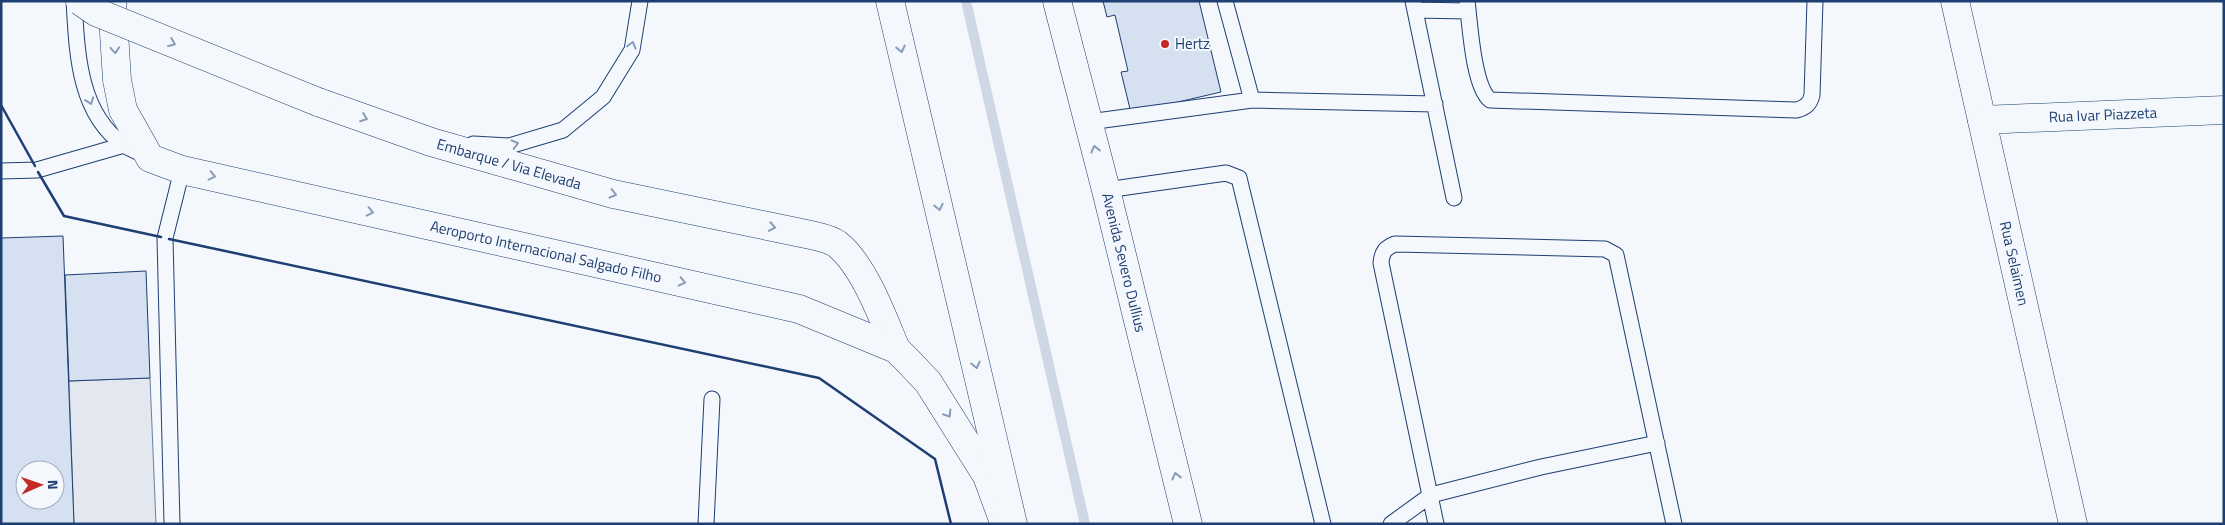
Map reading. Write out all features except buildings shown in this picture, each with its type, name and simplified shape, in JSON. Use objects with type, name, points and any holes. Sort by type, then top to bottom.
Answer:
[{"type":"street","name":"Embarque / Via Elevada","points":[[80,1],[96,12],[318,102],[431,142],[612,194],[811,235],[835,242],[849,255],[876,301],[896,349]]},
{"type":"street","points":[[112,1],[117,80],[123,110],[150,158]]},
{"type":"street","points":[[890,1],[1013,524]]},
{"type":"street","name":"Avenida Severo Dullius","points":[[1057,1],[1089,122],[1188,524]]},
{"type":"street","name":"Rua Selaimen","points":[[1955,1],[2073,524]]},
{"type":"street","name":"Rua Ivar Piazzeta","points":[[1982,120],[2224,110]]},
{"type":"street","name":"Aeroporto Internacional Salgado Filho","points":[[150,158],[182,170],[799,309],[896,349],[928,382],[987,476],[1005,524]]},
{"type":"lane","points":[[74,1],[76,38],[82,75],[90,106],[106,128],[124,144],[150,158]]},
{"type":"lane","points":[[431,142],[509,146],[562,130],[603,97],[632,50],[640,1]]},
{"type":"lane","points":[[1225,1],[1252,100]]},
{"type":"lane","points":[[1454,198],[1414,6],[1468,6],[1470,38],[1483,90],[1490,100],[1797,110],[1804,108],[1810,102],[1812,95],[1815,1]]},
{"type":"lane","points":[[1089,122],[1252,100],[1435,104]]},
{"type":"lane","points":[[1,171],[37,170],[124,144]]},
{"type":"lane","points":[[172,524],[164,238],[182,170]]},
{"type":"lane","points":[[1106,190],[1226,173],[1239,178],[1323,524]]},
{"type":"lane","points":[[1436,524],[1381,263],[1381,254],[1387,247],[1395,244],[1611,251],[1616,255],[1619,261],[1674,524]]},
{"type":"lane","points":[[706,524],[712,399]]},
{"type":"lane","points":[[1391,524],[1431,495],[1541,467],[1657,443]]},
{"type":"shaded area","points":[[150,378],[156,524],[74,524],[69,381]]},
{"type":"waterway","points":[[966,1],[1085,524]]},
{"type":"wall","points":[[1,105],[35,166]]},
{"type":"wall","points":[[38,172],[64,216],[161,237]]},
{"type":"wall","points":[[169,239],[819,378],[935,459],[951,524]]},
{"type":"place","name":"Hertz","points":[[1165,44]]}]
